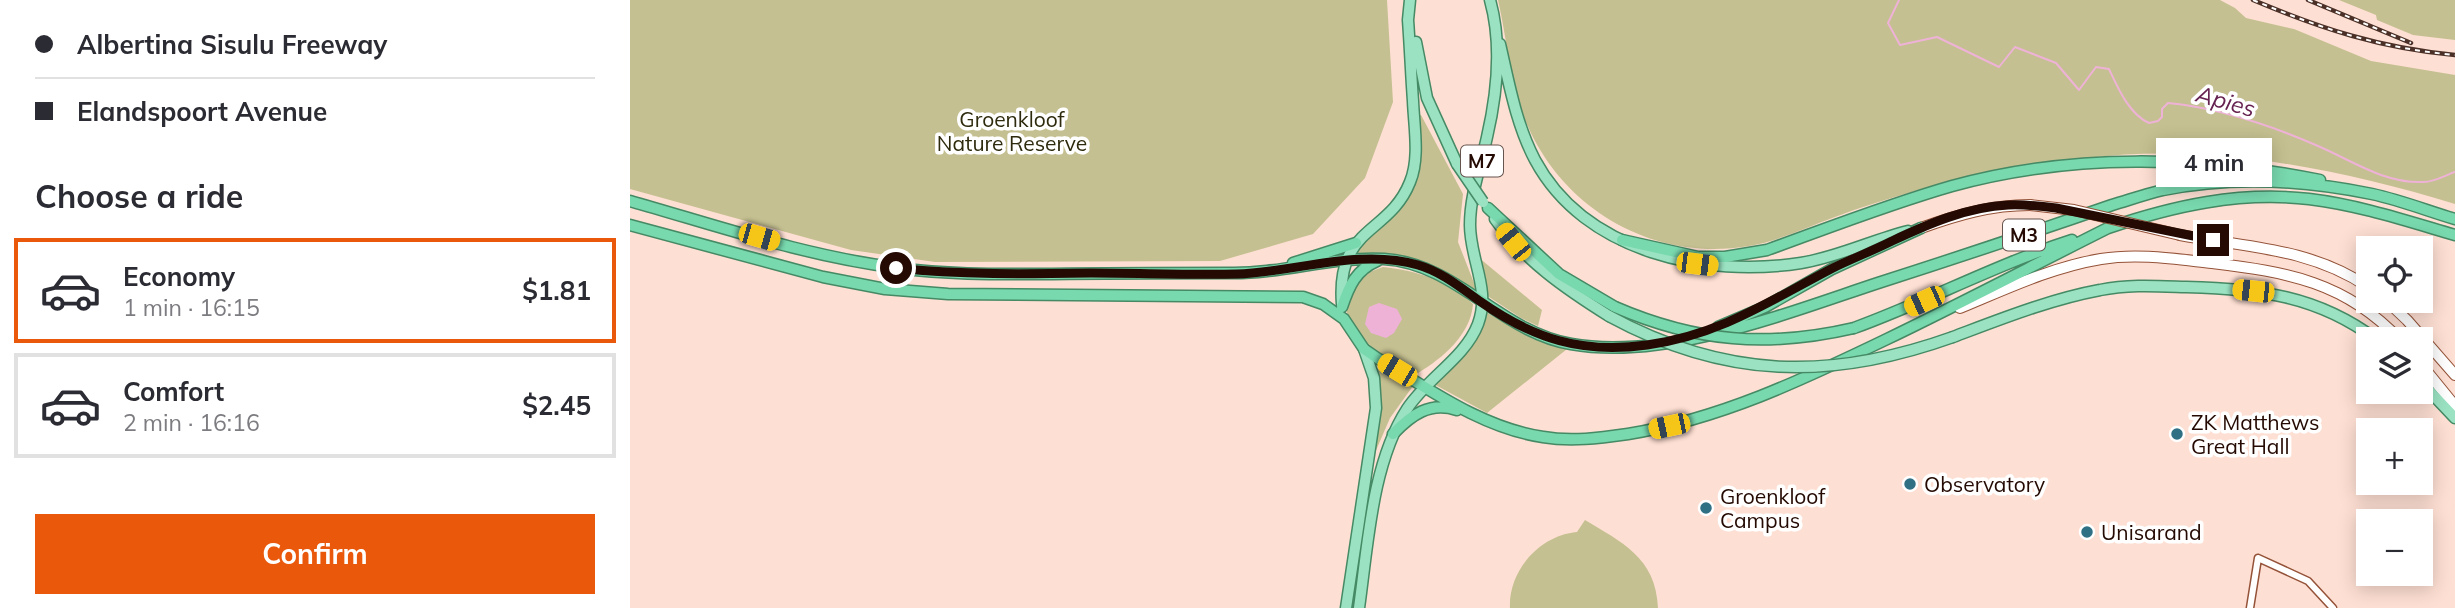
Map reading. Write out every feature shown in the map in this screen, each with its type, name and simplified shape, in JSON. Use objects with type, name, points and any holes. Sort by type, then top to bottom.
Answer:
[{"type":"highway","points":[[1622,240],[1698,257],[1746,254],[1767,250],[1955,186],[2058,167],[2108,163],[2180,163],[2243,167],[2333,182],[2374,195]]},
{"type":"highway","name":"M3","points":[[1347,261],[1384,259],[1419,265],[1435,272],[1531,332],[1569,344],[1613,348],[1682,340],[1741,328],[2162,190],[2205,183],[2295,183],[2374,195],[2455,219]]},
{"type":"highway","name":"M3","points":[[1364,349],[1476,416],[1517,432],[1553,439],[1587,438],[1643,431],[1711,415],[1791,386],[2108,228],[2193,203],[2236,198],[2308,199],[2365,209],[2455,235]]},
{"type":"highway","points":[[630,201],[845,260],[922,271],[975,274],[1237,274],[1347,261]]},
{"type":"highway","points":[[1486,205],[1559,274],[1612,311],[1683,332],[1727,339],[1779,340],[1819,336],[1854,328],[2043,250],[2108,228]]},
{"type":"highway","points":[[630,225],[823,277],[885,289],[948,294],[1293,296],[1314,300],[1344,319],[1364,349]]},
{"type":"highway","points":[[1682,340],[1765,307],[1832,269],[1921,228]]},
{"type":"highway","points":[[1278,270],[1356,243]]},
{"type":"highway","points":[[1342,307],[1348,288],[1357,274],[1365,267],[1384,259]]},
{"type":"highway","points":[[1393,434],[1408,417],[1430,408],[1445,406],[1476,416]]},
{"type":"main road","points":[[1490,0],[1515,106],[1536,163],[1574,208],[1597,226],[1638,248],[1689,262],[1722,267],[1762,268],[1815,260],[1976,210],[2006,205],[2030,205],[2074,210],[2180,234],[2273,249],[2312,258],[2356,280]]},
{"type":"main road","points":[[1410,1],[1427,98],[1457,164],[1486,205]]},
{"type":"main road","points":[[1344,319],[1342,282],[1347,261],[1356,243],[1406,192],[1414,170],[1408,20],[1410,1]]},
{"type":"main road","name":"M7","points":[[1359,608],[1375,499],[1393,434],[1424,386],[1471,337],[1483,304],[1483,286],[1474,254],[1470,225],[1494,97],[1495,17]]},
{"type":"main road","points":[[1911,328],[2070,266],[2101,259],[2138,257],[2247,267],[2312,281],[2357,303],[2385,327]]},
{"type":"main road","points":[[1612,311],[1640,333],[1684,349],[1732,362],[1769,367],[1849,365],[1907,353],[2082,294],[2102,289],[2138,286],[2236,289],[2289,296],[2339,314],[2358,327]]},
{"type":"main road","points":[[2400,313],[2455,375]]},
{"type":"main road","points":[[1346,608],[1376,408],[1374,378],[1364,349]]},
{"type":"main road","points":[[2433,379],[2455,406]]},
{"type":"main road","points":[[2433,395],[2455,418]]},
{"type":"street","points":[[2250,608],[2258,558],[2308,580],[2333,608]]},
{"type":"green space","name":"Groenkloof Nature Reserve","points":[[630,0],[1387,0],[1393,102],[1365,178],[1313,234],[1220,261],[935,262],[851,250],[630,189]]},
{"type":"green space","points":[[1498,0],[2220,0],[2246,18],[2294,29],[2371,61],[2455,75],[2455,204],[2365,180],[2273,162],[2227,156],[2134,154],[2078,159],[1940,184],[1865,206],[1760,244],[1715,249],[1682,246],[1650,239],[1620,226],[1593,208],[1568,186],[1547,160],[1530,131],[1518,100]]},
{"type":"green space","points":[[2339,0],[2455,0],[2455,40],[2413,35],[2377,20],[2376,15]]},
{"type":"green space","points":[[1421,115],[1463,194],[1458,242],[1476,288],[1473,290],[1445,272],[1415,260],[1384,254],[1351,254],[1413,188],[1416,116]]},
{"type":"green space","points":[[1478,257],[1542,310],[1538,326],[1486,295]]},
{"type":"green space","points":[[1383,267],[1431,278],[1453,289],[1473,304],[1467,325],[1454,344],[1418,373],[1376,352],[1361,340],[1350,323],[1345,306],[1355,285],[1368,273]]},
{"type":"green space","points":[[1484,311],[1533,339],[1567,349],[1487,413],[1430,382],[1463,352]]},
{"type":"green space","points":[[1374,367],[1413,386],[1390,418],[1374,455],[1380,401]]},
{"type":"green space","points":[[1585,520],[1623,544],[1644,564],[1656,590],[1658,608],[1510,608],[1514,581],[1529,557],[1551,540],[1577,532]]},
{"type":"shaded area","points":[[1379,303],[1397,309],[1402,319],[1394,333],[1386,338],[1371,333],[1365,324],[1369,307]]},
{"type":"waterway","name":"Apies","points":[[1899,0],[1888,23],[1900,45],[1937,37],[1999,67],[2015,47],[2056,63],[2079,90],[2096,67],[2109,69],[2130,107],[2149,123],[2162,117],[2162,109],[2168,103],[2187,105],[2263,124],[2396,179],[2428,182],[2455,172]]},
{"type":"railway","points":[[2253,0],[2352,36],[2402,48],[2455,55]]},
{"type":"railway","points":[[2308,0],[2411,43]]},
{"type":"place","name":"ZK Matthews Great Hall","points":[[2177,434]]},
{"type":"place","name":"Observatory","points":[[1910,484]]},
{"type":"place","name":"Groenkloof Campus","points":[[1706,508]]},
{"type":"place","name":"Unisarand","points":[[2087,532]]},
{"type":"route","points":[[896,268],[975,274],[1237,274],[1361,259],[1384,259],[1419,265],[1435,272],[1509,321],[1531,332],[1558,342],[1613,348],[1682,340],[1729,323],[1765,307],[1832,269],[1921,228],[1963,213],[1991,207],[2030,205],[2074,210],[2213,240]]}]
